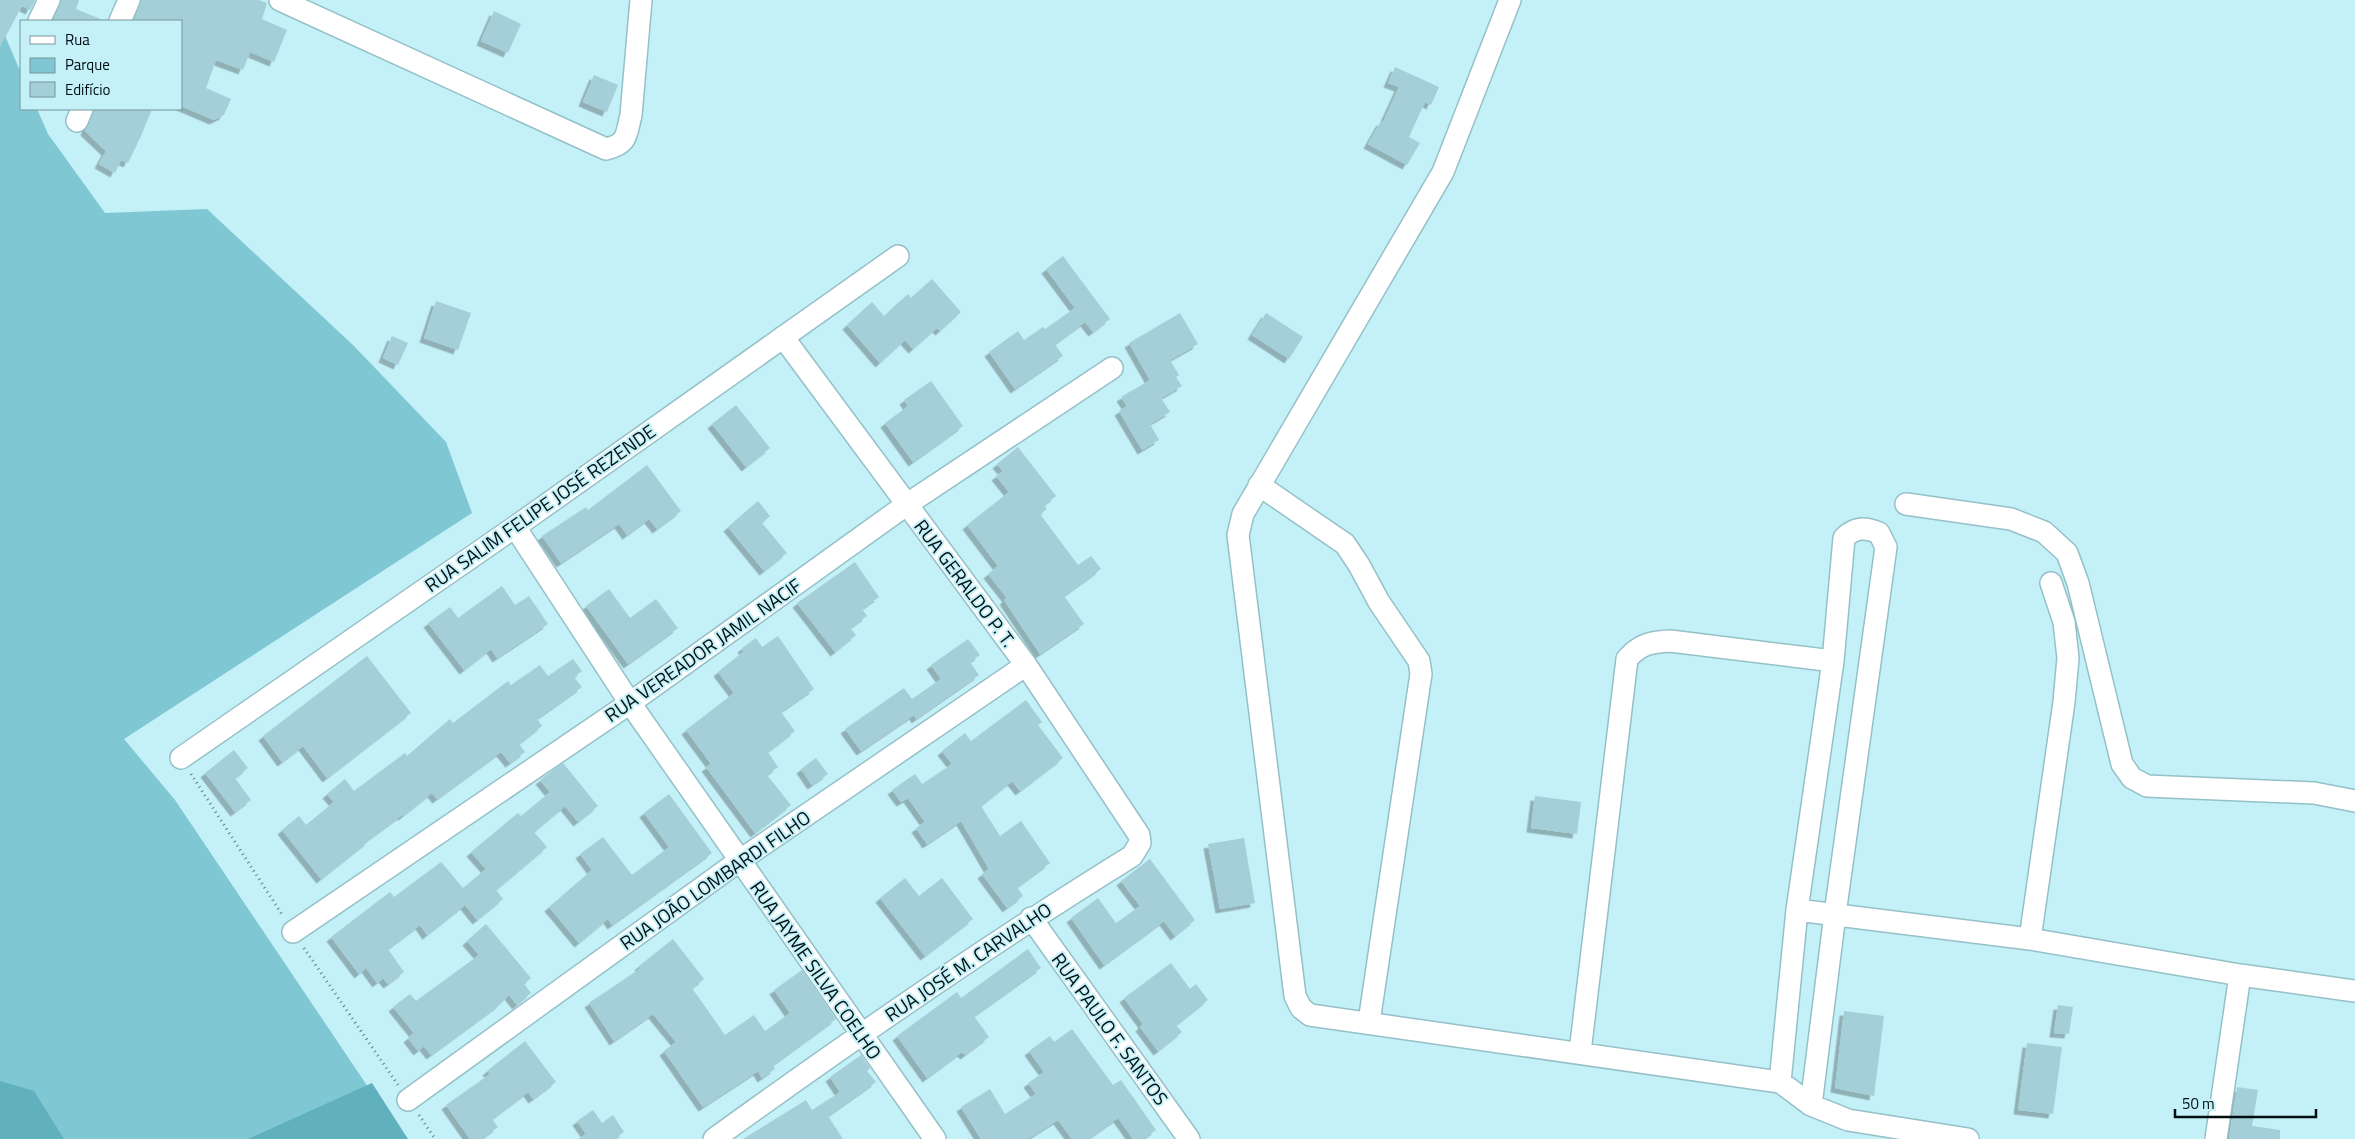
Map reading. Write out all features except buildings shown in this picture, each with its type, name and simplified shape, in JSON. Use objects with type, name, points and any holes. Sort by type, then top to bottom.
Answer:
[{"type":"street","points":[[39,20],[49,0]]},
{"type":"street","points":[[120,20],[130,0]]},
{"type":"street","points":[[280,0],[606,149],[617,147],[624,141],[631,115],[641,0]]},
{"type":"street","points":[[1510,0],[1443,172],[1259,485],[1243,514],[1238,535],[1295,996],[1301,1008],[1310,1015],[1780,1082],[1812,1105],[1848,1120],[1968,1139]]},
{"type":"street","name":"RUA SALIM FELIPE JOSÉ REZENDE","points":[[181,758],[515,527],[898,256]]},
{"type":"street","name":"RUA GERALDO P. T.","points":[[783,337],[1026,665],[1139,835]]},
{"type":"street","name":"RUA VEREADOR JAMIL NACIF","points":[[293,932],[630,703],[906,505],[1112,368]]},
{"type":"street","points":[[1259,485],[1345,544],[1379,602],[1419,661],[1419,687],[1369,1022]]},
{"type":"street","points":[[1906,504],[2011,519],[2044,532],[2066,553],[2078,582],[2122,764],[2132,778],[2147,786],[2314,792],[2355,801]]},
{"type":"street","name":"RUA JAYME SILVA COELHO","points":[[515,527],[630,703],[935,1139]]},
{"type":"street","points":[[1780,1082],[1797,910],[1833,661],[1844,538],[1850,532],[1860,528],[1879,533],[1886,547],[1834,914],[1812,1105]]},
{"type":"street","points":[[2030,939],[2063,711],[2068,658],[2064,622],[2051,582]]},
{"type":"street","points":[[1580,1052],[1627,659],[1637,648],[1650,642],[1670,641],[1833,661]]},
{"type":"street","name":"RUA JOÃO LOMBARDI FILHO","points":[[408,1100],[739,861],[1026,665]]},
{"type":"street","name":"RUA JOSÉ M. CARVALHO","points":[[714,1139],[861,1032],[1031,918],[1132,856],[1140,843],[1139,835]]},
{"type":"street","points":[[1797,910],[2030,939],[2240,976],[2355,991]]},
{"type":"street","name":"RUA PAULO F. SANTOS","points":[[1031,918],[1188,1139]]},
{"type":"street","points":[[2216,1139],[2240,976]]},
{"type":"path","points":[[181,758],[293,932],[435,1139]]},
{"type":"green space","points":[[0,24],[20,71],[20,110],[37,110],[48,134],[105,213],[207,209],[353,345],[446,442],[472,513],[124,739],[175,800],[403,1139],[0,1139]]},
{"type":"shaded area","points":[[0,1081],[34,1091],[64,1139],[0,1139]]},
{"type":"shaded area","points":[[372,1083],[408,1139],[248,1139]]}]
